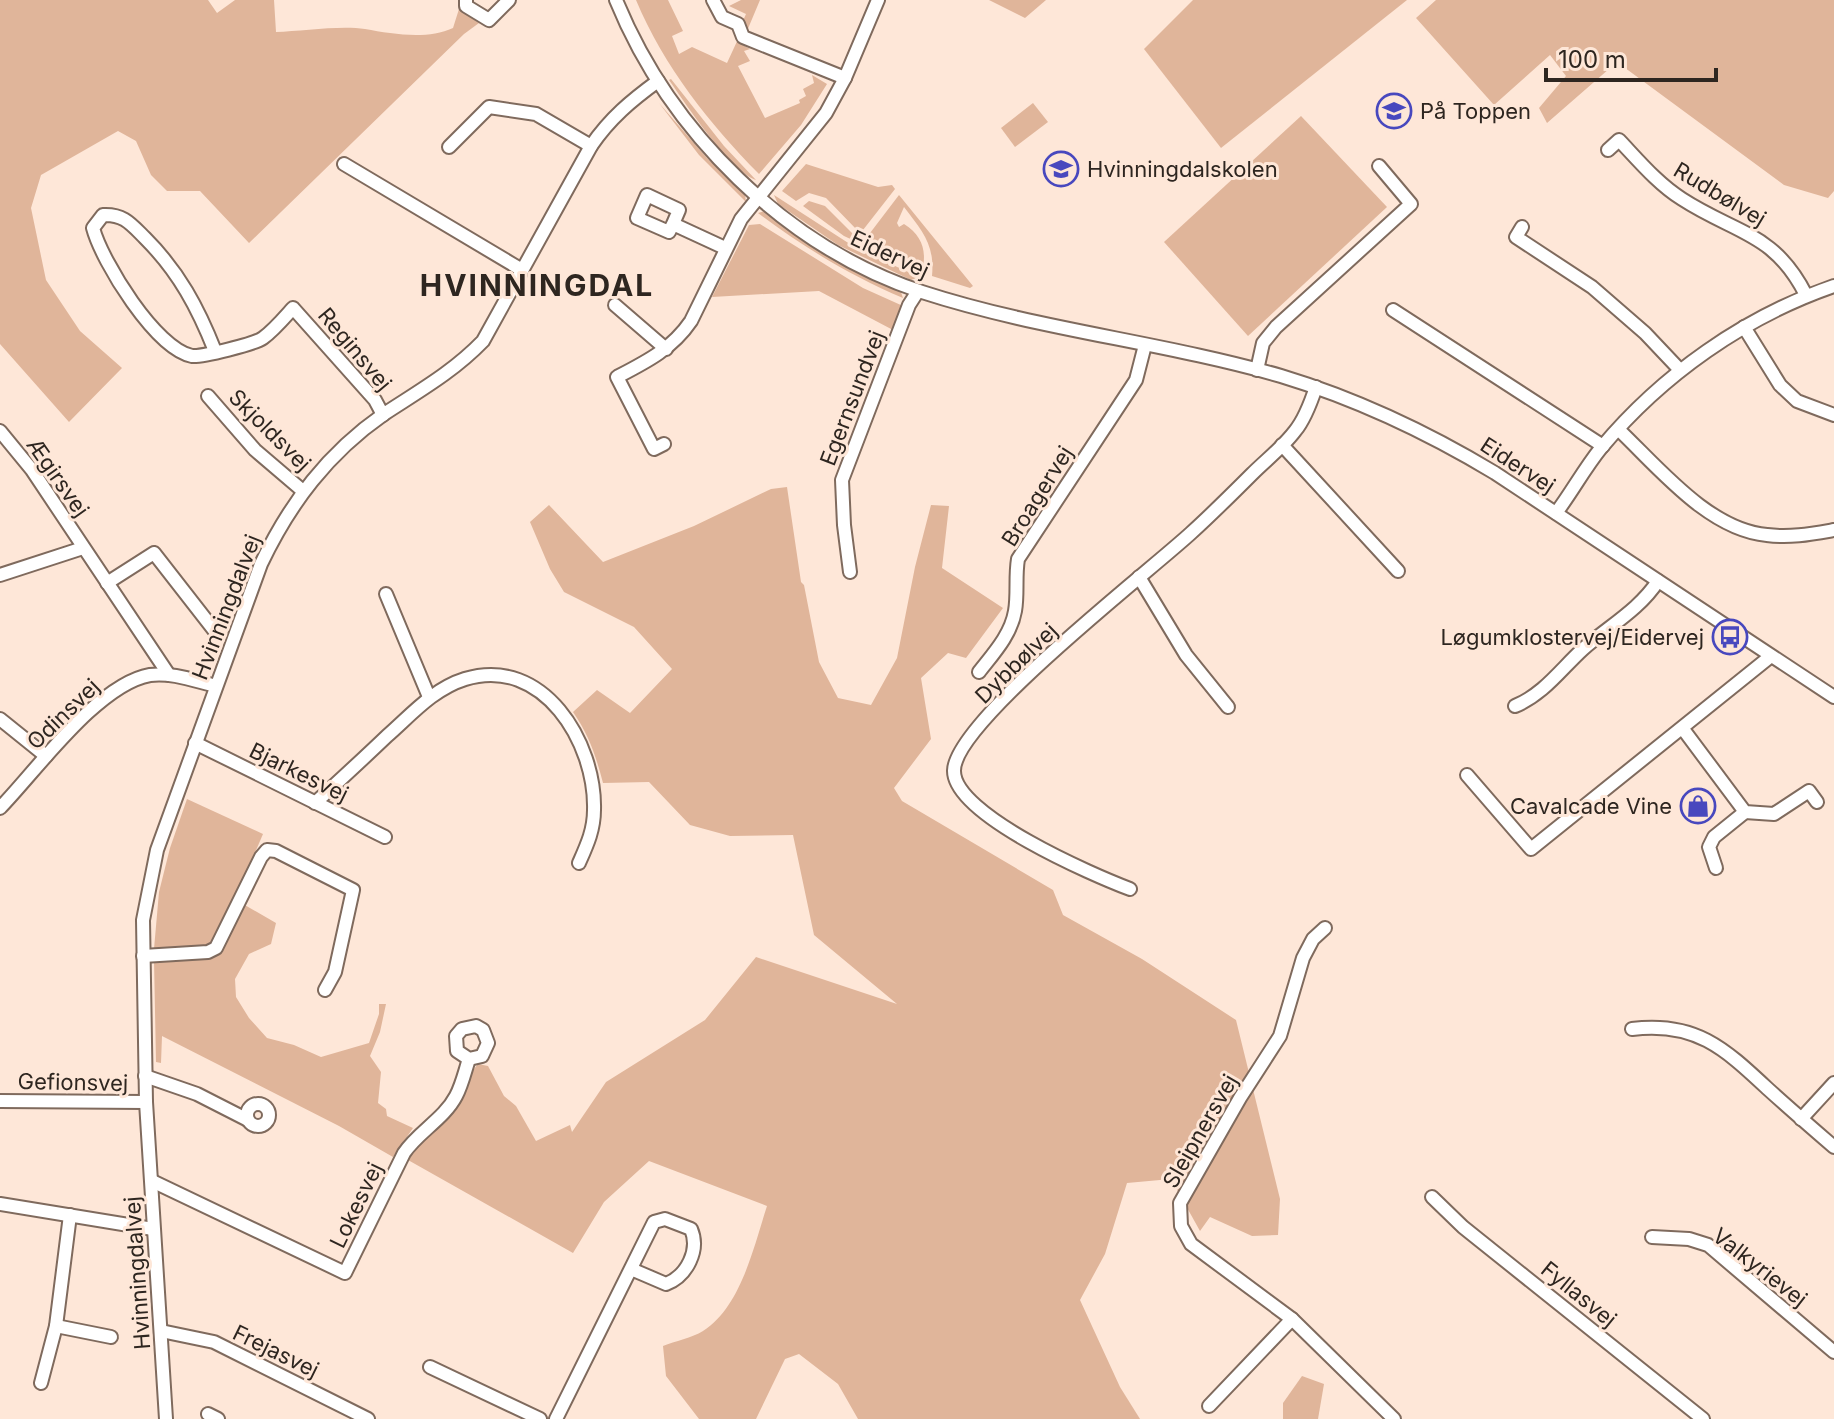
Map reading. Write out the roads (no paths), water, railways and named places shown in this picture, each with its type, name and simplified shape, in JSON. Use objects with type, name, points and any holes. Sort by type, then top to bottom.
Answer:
[{"type":"street","points":[[466,0],[466,6],[489,20],[509,0]]},
{"type":"street","name":"Eidervej","points":[[616,0],[658,81],[714,154],[783,217],[833,250],[918,291],[1008,315],[1257,370],[1316,387],[1384,413],[1446,443],[1834,697]]},
{"type":"street","points":[[713,0],[722,17],[738,24],[743,37],[845,78]]},
{"type":"street","points":[[664,444],[654,449],[617,377],[666,349],[691,321],[741,219],[826,113],[845,78],[878,0]]},
{"type":"street","name":"Hvinningdalvej","points":[[166,1419],[146,1102],[143,956],[147,891],[157,850],[195,743],[261,564],[280,524],[303,491],[329,459],[383,415],[444,376],[483,341],[605,125],[658,81]]},
{"type":"street","points":[[449,147],[489,107],[536,114],[591,146]]},
{"type":"street","name":"Rudbølvej","points":[[1608,150],[1619,140],[1681,199],[1765,243],[1794,271],[1806,295]]},
{"type":"street","points":[[344,164],[522,270]]},
{"type":"street","points":[[1257,370],[1263,343],[1276,327],[1411,204],[1379,166]]},
{"type":"street","name":"Reginsvej","points":[[215,351],[191,295],[163,255],[117,214],[103,215],[93,228],[98,246],[128,296],[154,328],[180,351],[194,356],[215,351],[261,340],[293,308],[375,400],[383,415]]},
{"type":"street","points":[[673,224],[725,248]]},
{"type":"street","points":[[1522,227],[1516,237],[1592,287],[1637,325],[1680,370]]},
{"type":"street","points":[[1556,513],[1603,446],[1680,370],[1744,327],[1806,295],[1834,286]]},
{"type":"street","name":"Egernsundvej","points":[[850,572],[842,480],[909,305],[918,291]]},
{"type":"street","points":[[615,305],[666,349]]},
{"type":"street","points":[[1393,310],[1603,446]]},
{"type":"street","points":[[1744,327],[1780,385],[1797,401],[1834,415]]},
{"type":"street","name":"Broagervej","points":[[979,672],[1011,626],[1016,609],[1018,559],[1136,380],[1145,345]]},
{"type":"street","name":"Dybbølvej","points":[[1130,889],[1087,873],[1021,837],[974,805],[953,773],[956,757],[1006,694],[1191,534],[1282,445],[1304,418],[1316,387]]},
{"type":"street","name":"Skjoldsvej","points":[[208,396],[255,450],[303,491]]},
{"type":"street","points":[[1619,430],[1704,509],[1734,527],[1763,535],[1792,537],[1834,530]]},
{"type":"street","name":"Ægirsvej","points":[[0,431],[32,470],[169,675]]},
{"type":"street","points":[[1282,445],[1398,571]]},
{"type":"street","name":"Ægirsvej","points":[[0,575],[83,548]]},
{"type":"street","points":[[107,583],[154,553],[214,630]]},
{"type":"street","points":[[1139,577],[1186,655],[1228,707]]},
{"type":"street","points":[[1515,706],[1526,702],[1565,670],[1581,651],[1641,604],[1658,581]]},
{"type":"street","points":[[386,594],[429,697]]},
{"type":"street","points":[[1467,775],[1531,849],[1771,656]]},
{"type":"street","name":"Odinsvej","points":[[0,808],[46,756],[110,694],[133,681],[150,675],[169,675],[216,686]]},
{"type":"street","points":[[315,803],[429,697],[467,678],[494,675],[540,692],[562,712],[586,754],[593,782],[594,811],[591,835],[579,863]]},
{"type":"street","points":[[0,719],[46,756]]},
{"type":"street","points":[[1683,729],[1745,812]]},
{"type":"street","name":"Bjarkesvej","points":[[195,743],[385,837]]},
{"type":"street","points":[[1716,868],[1709,847],[1714,837],[1745,812],[1774,814],[1809,791],[1817,802]]},
{"type":"street","points":[[143,956],[208,952],[216,948],[261,857],[267,850],[276,851],[353,890],[335,972],[325,990]]},
{"type":"street","name":"Sleipnersvej","points":[[1325,928],[1313,939],[1303,958],[1280,1036],[1240,1098],[1180,1203],[1181,1226],[1191,1244],[1292,1319],[1394,1419]]},
{"type":"street","points":[[1632,1029],[1654,1026],[1676,1029],[1725,1049],[1834,1147]]},
{"type":"street","name":"Lokesvej","points":[[152,1181],[345,1273],[404,1153],[414,1138],[443,1114],[456,1097],[469,1059]]},
{"type":"street","points":[[145,1076],[197,1094],[248,1120]]},
{"type":"street","points":[[1801,1119],[1834,1083]]},
{"type":"street","name":"Gefionsvej","points":[[0,1101],[146,1102]]},
{"type":"street","name":"Fyllasvej","points":[[1432,1197],[1463,1227],[1703,1419]]},
{"type":"street","points":[[0,1204],[153,1229]]},
{"type":"street","points":[[41,1383],[56,1326],[70,1215]]},
{"type":"street","points":[[556,1419],[654,1222],[665,1219],[691,1229],[694,1237],[690,1263],[675,1281],[666,1284],[631,1269]]},
{"type":"street","name":"Valkyrievej","points":[[1652,1237],[1689,1239],[1708,1245],[1834,1352]]},
{"type":"street","points":[[1209,1406],[1292,1319]]},
{"type":"street","points":[[56,1326],[111,1337]]},
{"type":"street","name":"Frejasvej","points":[[161,1331],[214,1342],[368,1419]]},
{"type":"street","points":[[430,1367],[540,1419]]},
{"type":"place","name":"På Toppen","points":[[1394,111]]},
{"type":"place","name":"Hvinningdalskolen","points":[[1061,169]]},
{"type":"place","name":"Løgumklostervej/Eidervej","points":[[1730,637]]},
{"type":"place","name":"Cavalcade Vine","points":[[1698,806]]},
{"type":"district","name":"HVINNINGDAL","points":[[537,286]]}]
